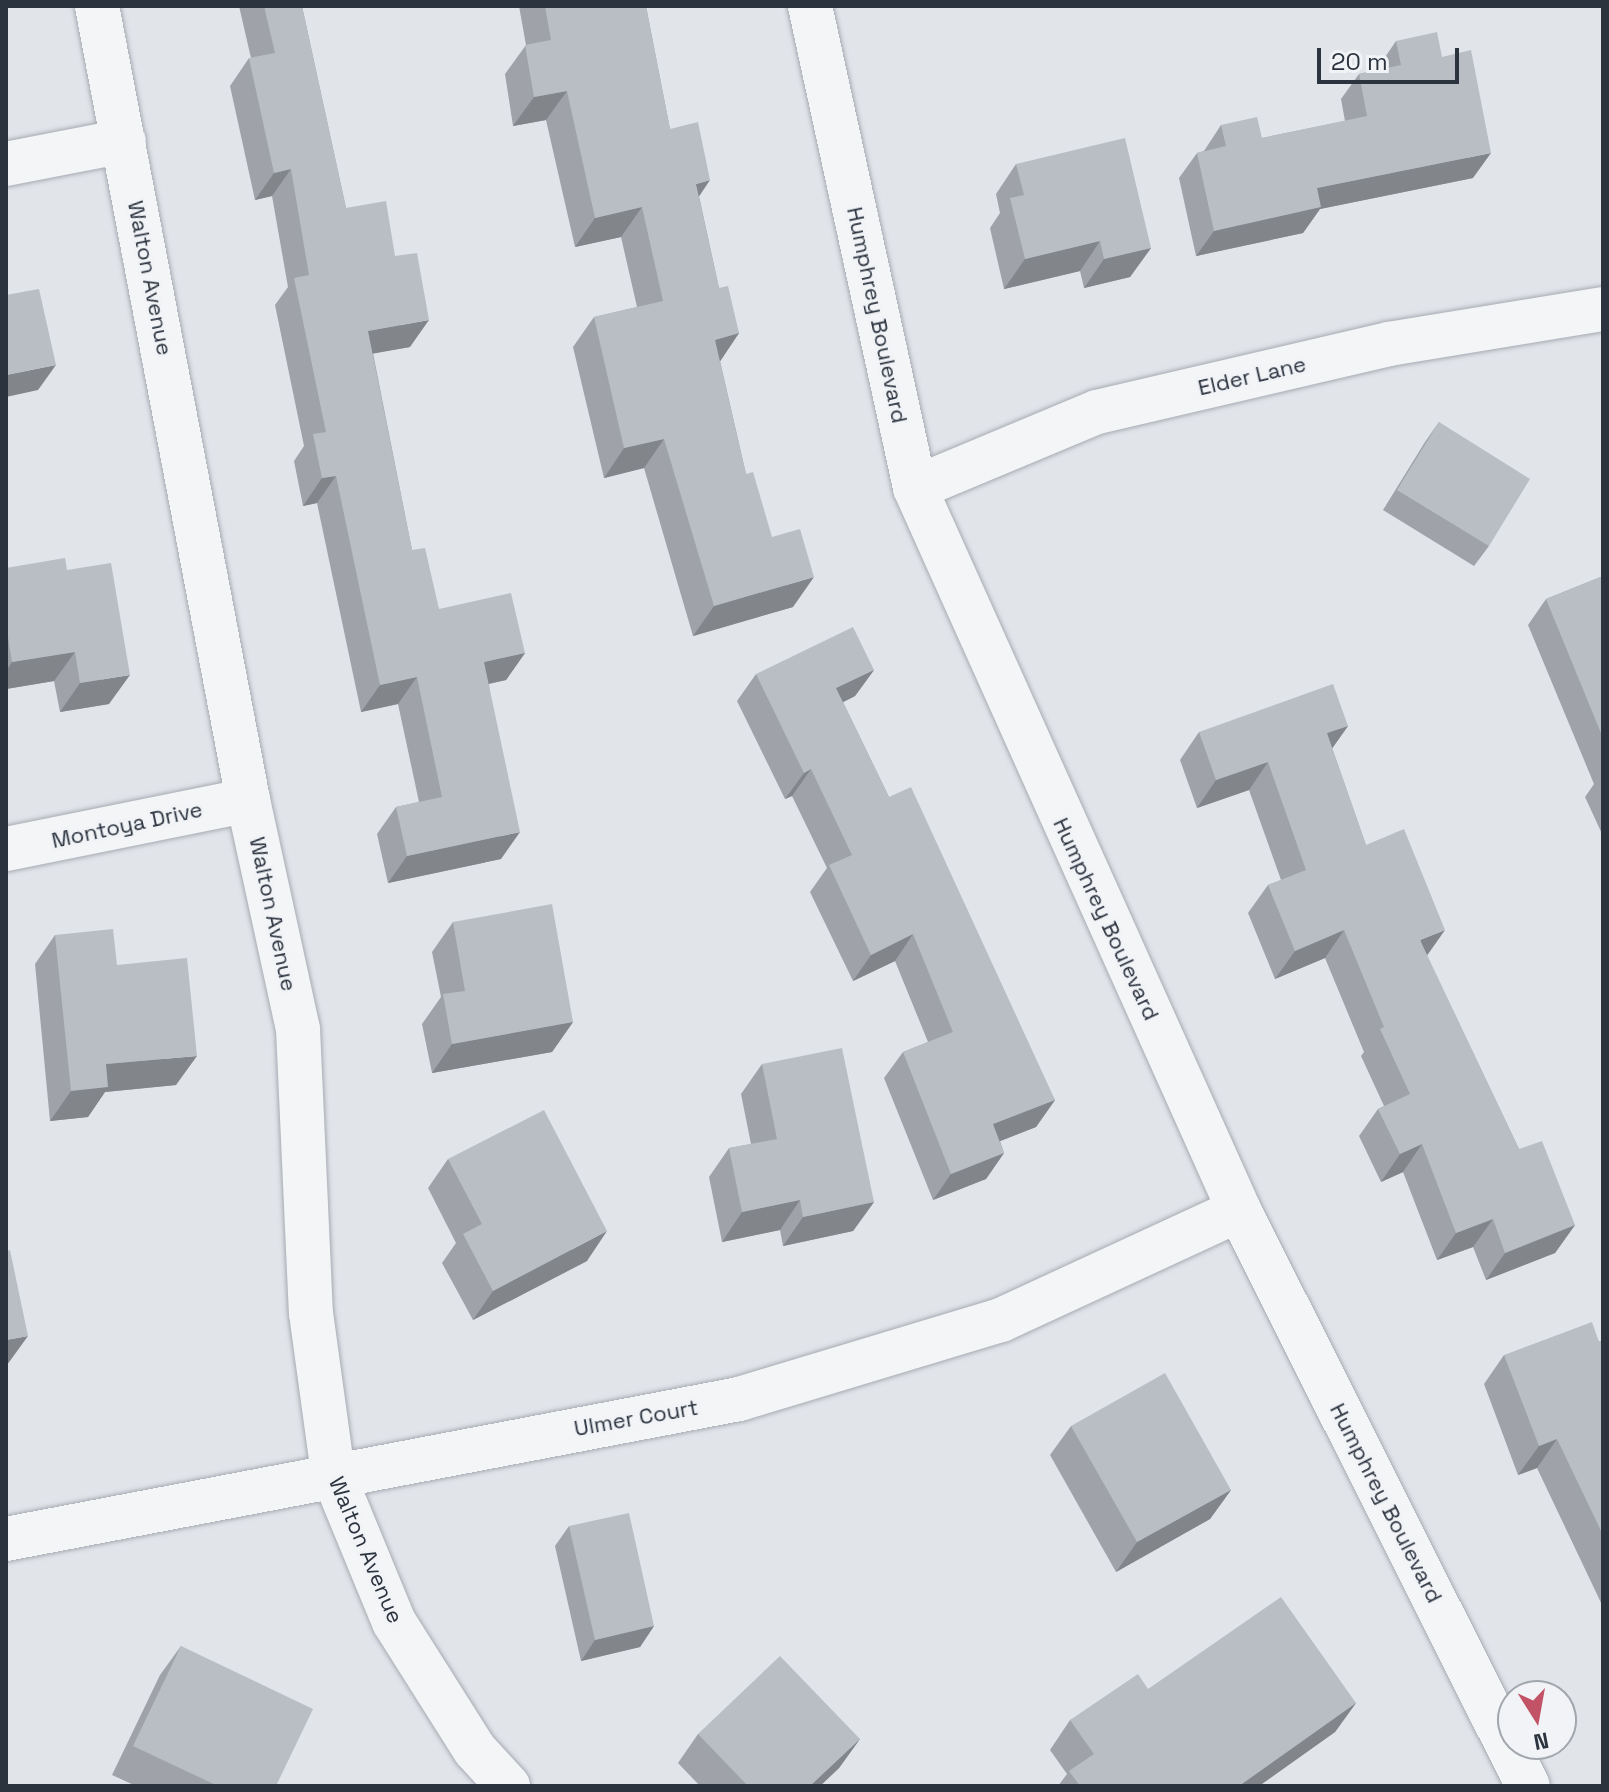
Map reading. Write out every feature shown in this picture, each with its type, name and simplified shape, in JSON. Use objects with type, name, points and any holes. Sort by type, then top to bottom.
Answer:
[{"type":"street","name":"Walton Avenue","points":[[97,6],[248,800],[298,1029],[311,1313],[333,1474],[394,1622],[475,1750],[508,1786]]},
{"type":"street","name":"Humphrey Boulevard","points":[[810,6],[915,488],[1239,1210],[1519,1782]]},
{"type":"street","points":[[6,164],[124,141]]},
{"type":"street","name":"Elder Lane","points":[[915,488],[1097,412],[1389,344],[1603,309]]},
{"type":"street","name":"Montoya Drive","points":[[6,849],[248,800]]},
{"type":"street","name":"Ulmer Court","points":[[6,1539],[333,1474],[739,1399],[1001,1320],[1239,1210]]},
{"type":"building","points":[[264,6],[302,6],[346,208],[386,201],[395,256],[417,253],[429,320],[368,331],[412,550],[425,548],[439,609],[511,593],[525,653],[484,662],[520,832],[407,856],[396,807],[442,797],[417,677],[380,685],[336,476],[322,478],[313,434],[326,432],[294,278],[309,275],[291,169],[274,173],[249,58],[275,53]]},
{"type":"building","points":[[545,6],[646,6],[670,129],[698,122],[710,180],[696,184],[719,288],[728,286],[739,333],[715,340],[746,474],[753,472],[772,537],[800,529],[814,577],[714,606],[664,439],[624,448],[594,317],[663,301],[642,207],[595,218],[567,91],[534,97],[525,45],[551,40]]},
{"type":"building","points":[[1437,32],[1442,57],[1471,50],[1491,153],[1317,188],[1321,207],[1214,231],[1197,153],[1226,146],[1221,125],[1257,117],[1262,138],[1367,116],[1359,74],[1401,65],[1396,41]]},
{"type":"building","points":[[1125,138],[1151,248],[1104,259],[1100,241],[1025,259],[1010,198],[1024,195],[1016,164]]},
{"type":"building","points":[[39,289],[56,365],[6,375],[6,295]]},
{"type":"building","points":[[1439,422],[1530,479],[1489,546],[1397,490]]},
{"type":"building","points":[[65,558],[67,570],[111,563],[130,675],[80,683],[75,652],[12,662],[6,625],[6,568]]},
{"type":"building","points":[[1603,576],[1603,738],[1546,599]]},
{"type":"building","points":[[853,627],[874,670],[836,688],[889,797],[911,787],[1055,1100],[993,1124],[1004,1153],[951,1174],[903,1052],[953,1032],[913,934],[871,955],[829,865],[852,855],[811,769],[804,773],[756,674]]},
{"type":"building","points":[[1333,684],[1348,726],[1327,733],[1366,845],[1404,829],[1445,930],[1420,940],[1519,1149],[1542,1141],[1575,1225],[1505,1253],[1493,1219],[1456,1233],[1422,1144],[1400,1154],[1378,1109],[1410,1094],[1380,1029],[1384,1027],[1344,930],[1295,951],[1268,885],[1306,870],[1268,762],[1216,780],[1199,732]]},
{"type":"building","points":[[552,904],[573,1022],[452,1044],[443,994],[465,991],[453,922]]},
{"type":"building","points":[[113,929],[117,965],[187,958],[197,1056],[106,1064],[108,1087],[71,1091],[55,935]]},
{"type":"building","points":[[842,1048],[874,1202],[803,1217],[800,1200],[742,1212],[729,1148],[777,1139],[762,1064]]},
{"type":"building","points":[[544,1110],[607,1231],[493,1291],[463,1234],[482,1224],[448,1159]]},
{"type":"building","points":[[10,1250],[28,1336],[6,1340],[6,1251]]},
{"type":"building","points":[[1592,1322],[1599,1342],[1603,1341],[1603,1535],[1557,1439],[1539,1446],[1504,1355]]},
{"type":"building","points":[[1165,1373],[1231,1490],[1137,1542],[1071,1426]]},
{"type":"building","points":[[629,1513],[654,1626],[595,1640],[569,1526]]},
{"type":"building","points":[[1281,1597],[1356,1703],[1239,1786],[1080,1786],[1069,1771],[1094,1754],[1070,1720],[1138,1674],[1148,1689]]},
{"type":"building","points":[[181,1646],[313,1709],[276,1786],[218,1786],[133,1746]]},
{"type":"building","points":[[780,1656],[860,1739],[810,1786],[748,1786],[698,1734]]}]
